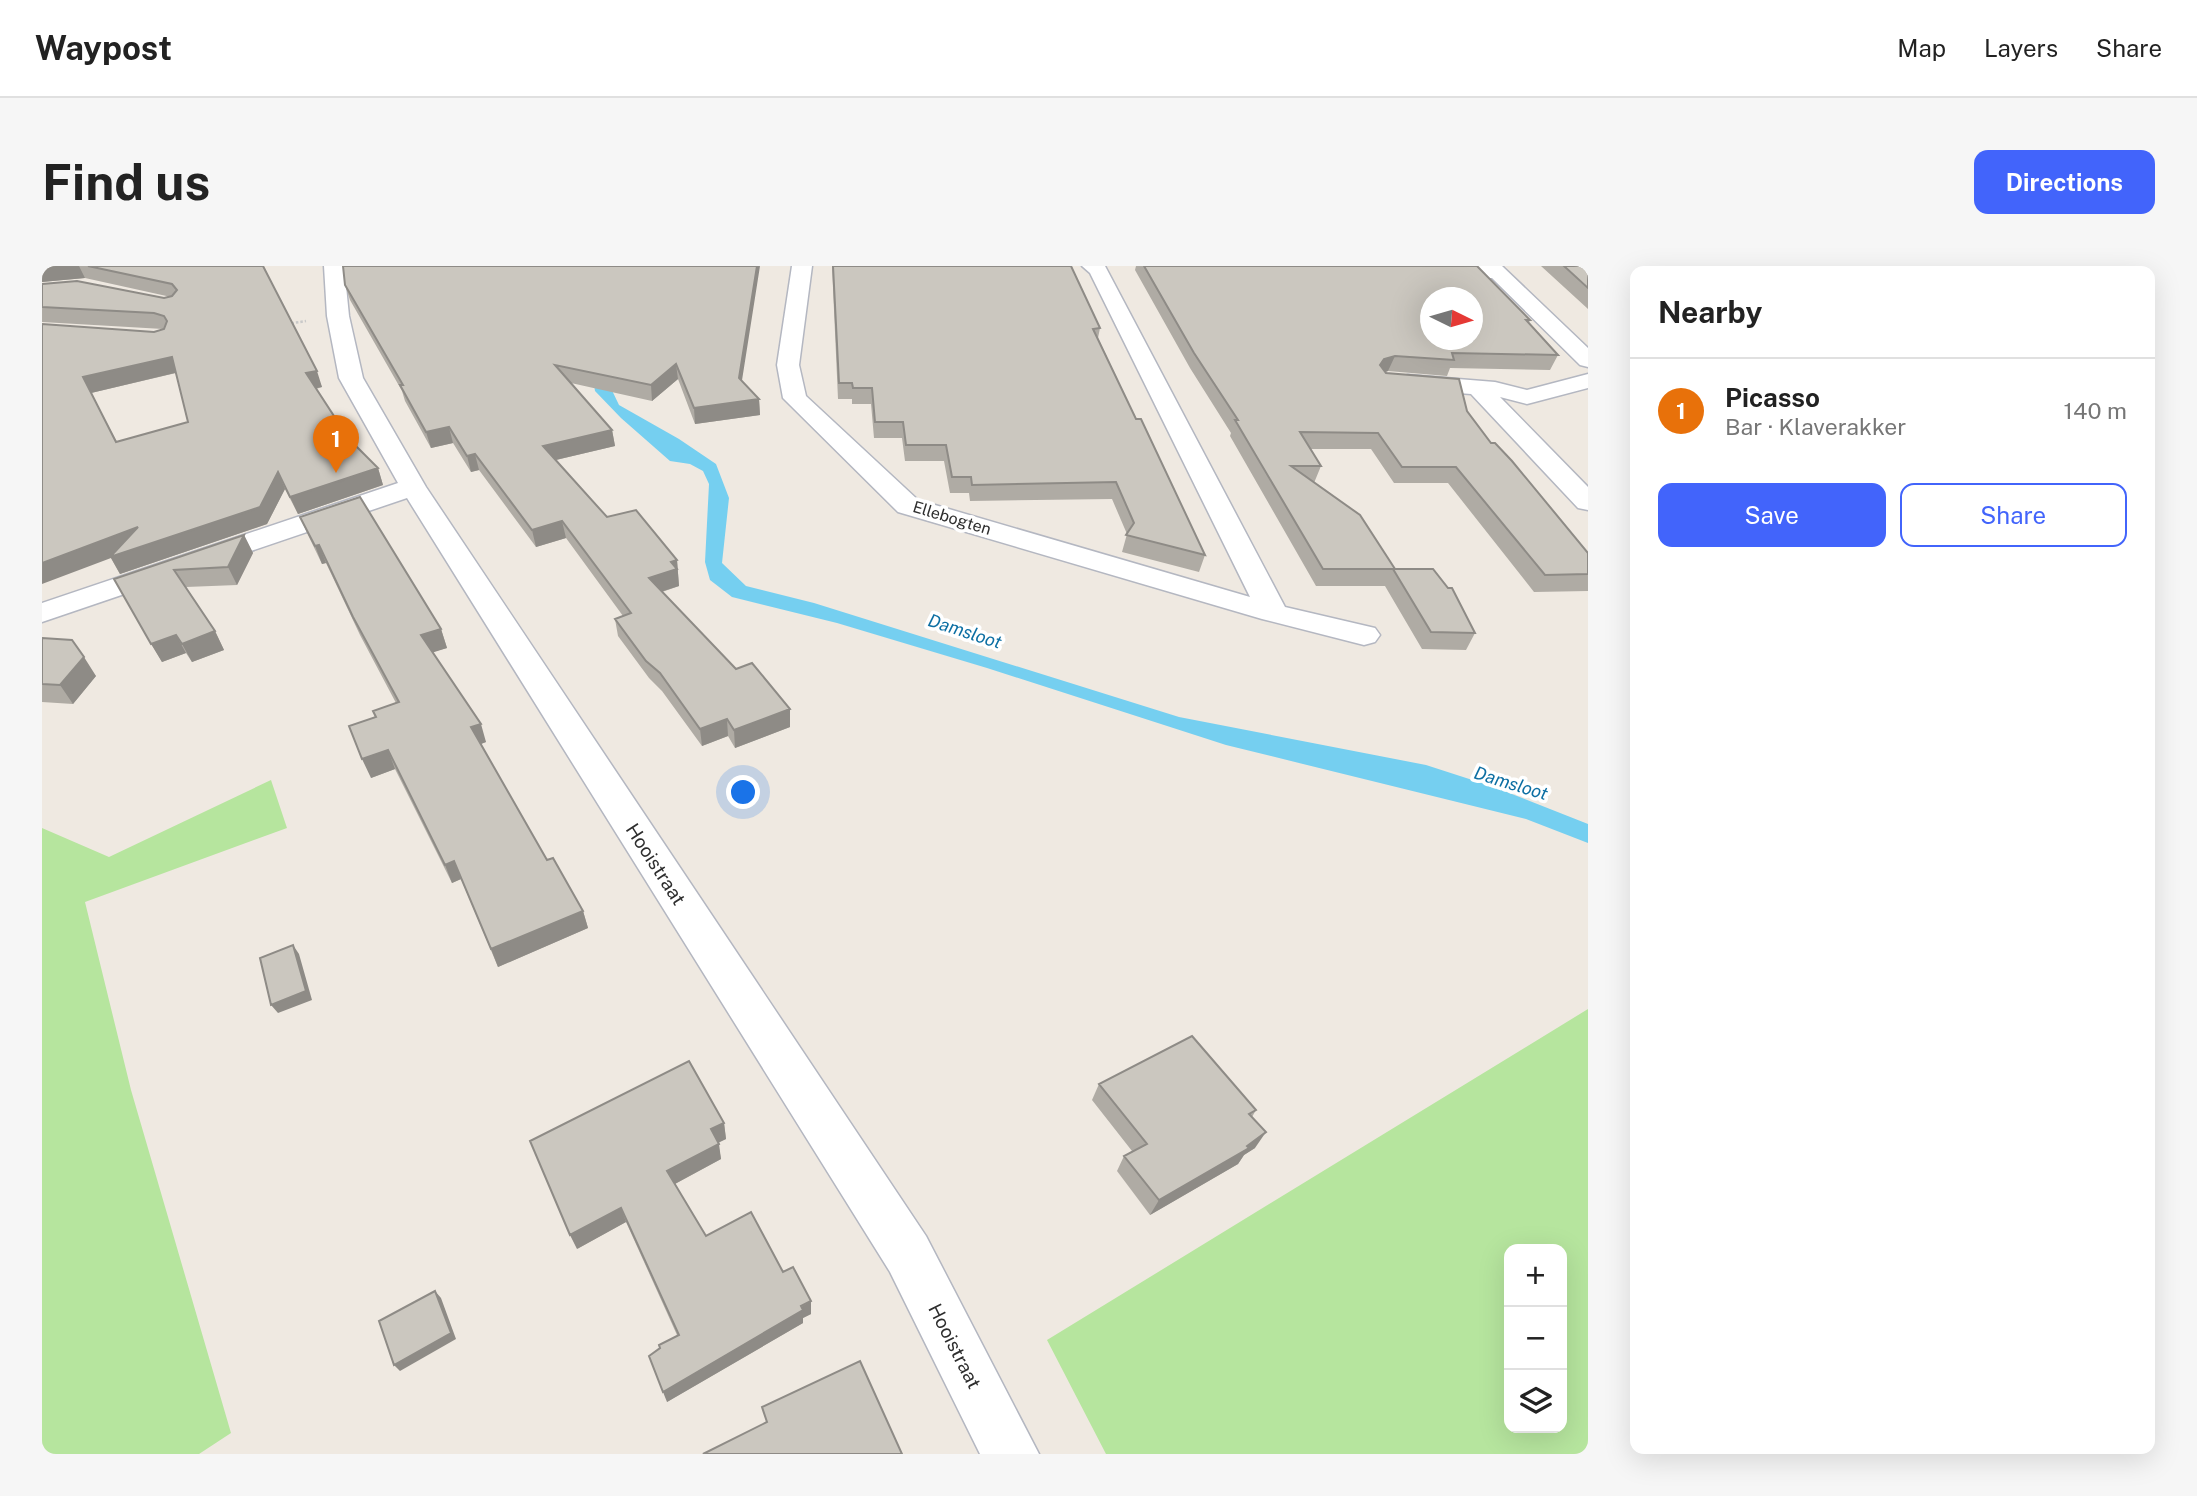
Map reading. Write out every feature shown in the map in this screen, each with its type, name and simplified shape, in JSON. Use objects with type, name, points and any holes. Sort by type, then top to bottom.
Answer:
[{"type":"street","name":"Hooistraat","points":[[334,266],[338,316],[351,378],[413,487],[908,1254],[1010,1454]]},
{"type":"street","name":"Ellebogten","points":[[802,266],[788,365],[795,398],[908,506],[1273,613],[1364,635]]},
{"type":"street","points":[[1102,267],[1273,613]]},
{"type":"street","points":[[1418,271],[1494,269],[1588,360]]},
{"type":"street","points":[[1388,381],[1478,388],[1527,397],[1588,381]]},
{"type":"street","points":[[1478,388],[1588,502]]},
{"type":"street","points":[[1527,397],[1512,411],[1533,445]]},
{"type":"street","points":[[42,613],[413,487]]},
{"type":"path","points":[[287,324],[338,316]]},
{"type":"green space","points":[[271,780],[287,828],[85,902],[131,1090],[231,1433],[199,1454],[42,1454],[42,828],[109,857]]},
{"type":"green space","points":[[1588,1009],[1588,1454],[1106,1454],[1047,1340]]},
{"type":"water","points":[[591,365],[608,382],[619,405],[679,439],[716,464],[729,498],[722,563],[746,586],[814,603],[1179,717],[1426,765],[1494,787],[1588,824],[1588,843],[1526,819],[1226,745],[837,623],[732,597],[710,580],[705,562],[709,484],[703,471],[690,464],[670,461],[621,418],[595,391]]},
{"type":"building","points":[[88,266],[263,266],[317,371],[306,373],[349,439],[378,468],[290,497],[278,472],[260,507],[110,557],[138,527],[42,563],[42,324],[154,332],[164,329],[167,321],[164,316],[154,313],[42,307],[42,284],[77,281],[164,298],[172,296],[177,290],[172,284]],"holes":[[[172,357],[188,422],[116,442],[83,377]]]},
{"type":"building","points":[[343,266],[757,266],[739,378],[759,399],[694,408],[676,364],[651,385],[555,365],[612,430],[543,446],[607,517],[636,510],[677,560],[671,562],[677,569],[649,578],[736,669],[752,663],[790,709],[734,730],[727,719],[700,729],[660,673],[646,661],[615,619],[631,613],[562,521],[532,530],[475,454],[467,456],[449,427],[426,432],[400,385],[403,385],[345,285]]},
{"type":"building","points":[[833,266],[1071,266],[1100,328],[1093,329],[1136,419],[1141,419],[1205,555],[1126,535],[1134,523],[1116,482],[972,485],[971,477],[952,477],[946,445],[906,445],[903,422],[875,422],[872,388],[853,388],[852,383],[839,383]]},
{"type":"building","points":[[1144,266],[1477,266],[1530,320],[1526,320],[1558,355],[1452,353],[1454,360],[1395,356],[1384,359],[1380,365],[1386,373],[1459,379],[1467,411],[1491,443],[1495,443],[1512,461],[1588,553],[1588,574],[1545,575],[1456,467],[1402,467],[1378,433],[1300,432],[1321,466],[1291,466],[1360,515],[1395,569],[1323,569],[1235,420],[1238,420],[1194,353]]},
{"type":"building","points":[[1564,266],[1588,266],[1588,288]]},
{"type":"building","points":[[360,497],[441,629],[421,635],[481,724],[471,727],[547,860],[553,858],[583,911],[491,949],[454,861],[445,865],[388,750],[362,759],[349,726],[376,717],[373,711],[399,702],[353,617],[319,545],[315,546],[300,517]]},
{"type":"building","points":[[244,535],[228,567],[174,570],[215,631],[182,644],[176,635],[151,644],[114,579]]},
{"type":"building","points":[[1393,569],[1433,569],[1448,588],[1452,588],[1475,633],[1431,632]]},
{"type":"building","points":[[42,638],[72,640],[84,657],[60,685],[42,684]]},
{"type":"building","points":[[293,945],[306,991],[271,1005],[260,958]]},
{"type":"building","points":[[1192,1036],[1256,1110],[1249,1114],[1266,1132],[1247,1146],[1249,1148],[1159,1200],[1124,1156],[1147,1144],[1099,1084]]},
{"type":"building","points":[[689,1061],[724,1123],[711,1129],[719,1144],[667,1171],[706,1236],[751,1212],[783,1272],[793,1267],[811,1301],[801,1306],[803,1310],[663,1392],[649,1356],[660,1348],[659,1345],[679,1335],[621,1208],[570,1235],[530,1141]]},
{"type":"building","points":[[435,1291],[451,1333],[394,1365],[379,1321]]},
{"type":"building","points":[[860,1361],[902,1454],[703,1454],[767,1422],[762,1407]]},
{"type":"place","name":"Picasso","points":[[336,473]]},
{"type":"water label","name":"Damsloot","points":[[965,631]]},
{"type":"water label","name":"Damsloot","points":[[1511,783]]}]
